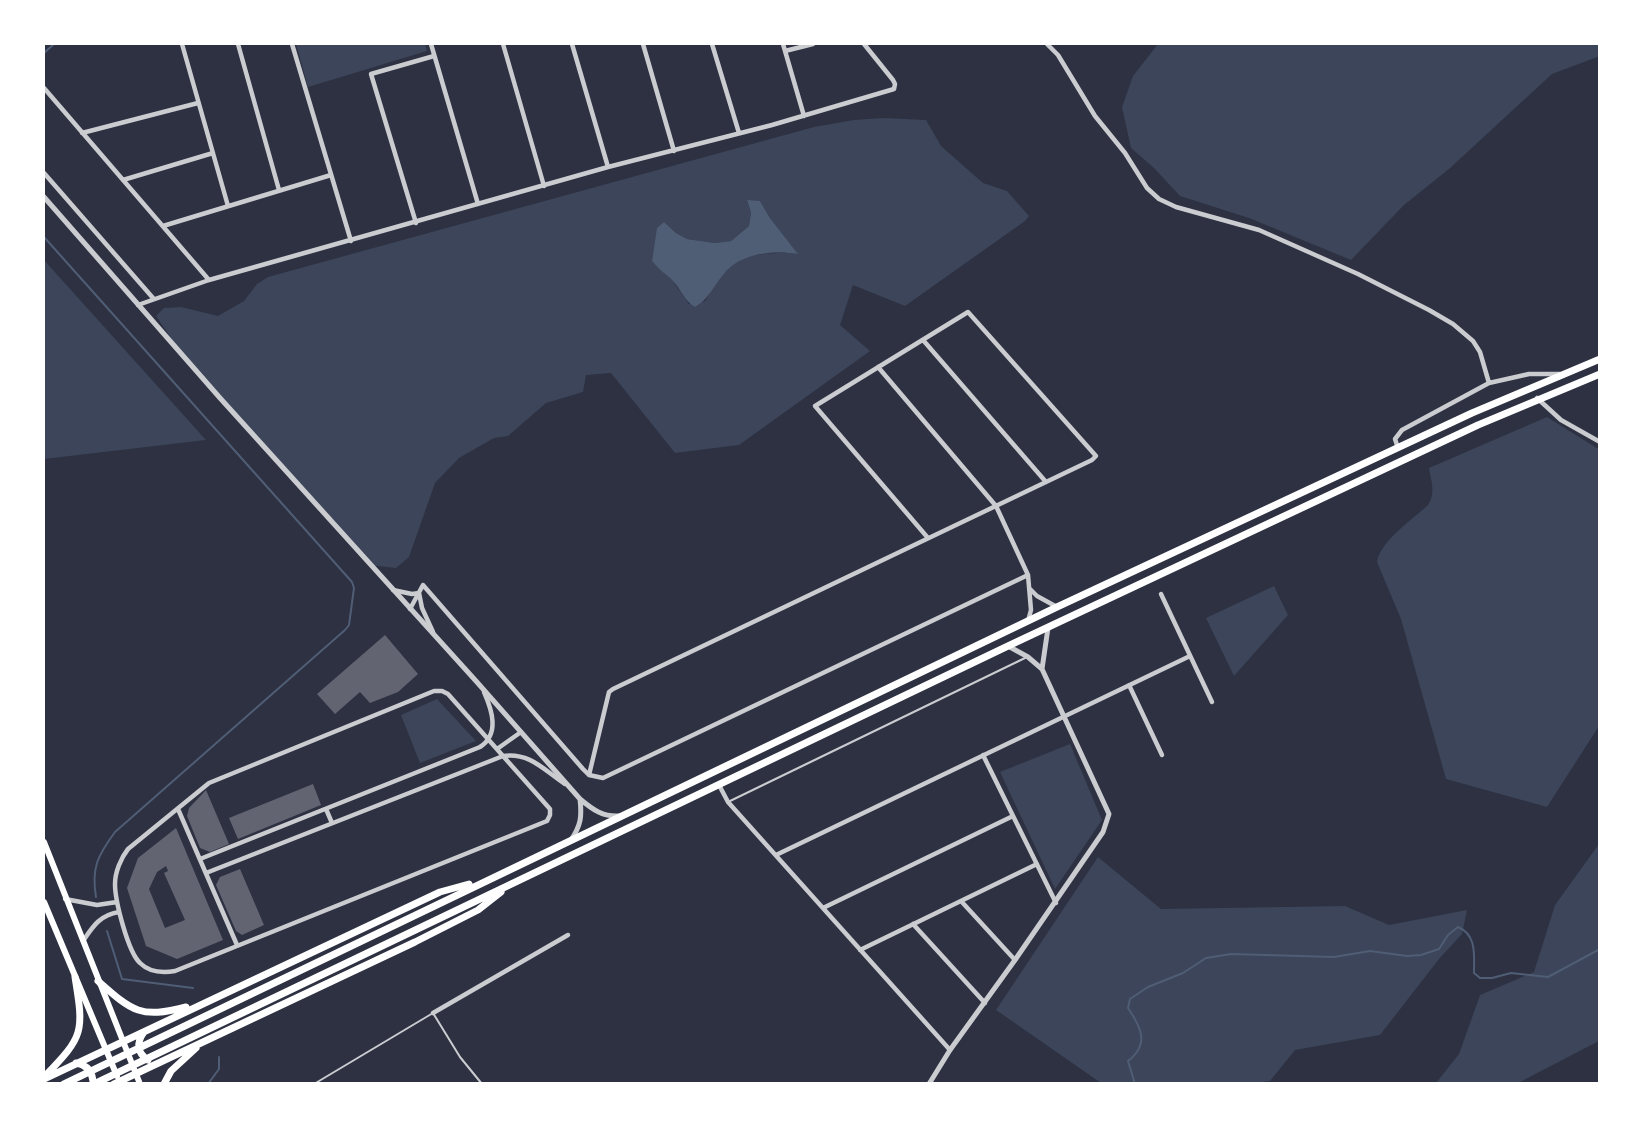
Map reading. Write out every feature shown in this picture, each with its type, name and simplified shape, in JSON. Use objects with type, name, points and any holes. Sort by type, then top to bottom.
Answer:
[{"type":"highway","points":[[64,1083],[1057,607],[1472,413],[1599,359]]},
{"type":"highway","points":[[76,1063],[87,1067],[94,1083],[1008,646],[1537,398],[1599,374]]},
{"type":"highway","points":[[44,1078],[440,892],[490,878]]},
{"type":"highway","points":[[118,1083],[478,910],[512,883]]},
{"type":"highway","points":[[44,1078],[69,1051],[80,1029],[80,1008],[75,977]]},
{"type":"highway","points":[[98,981],[124,1003],[149,1014],[203,1003]]},
{"type":"highway","points":[[145,1030],[138,1042],[142,1056],[154,1062],[165,1060]]},
{"type":"highway","points":[[164,1083],[171,1071],[202,1042]]},
{"type":"main road","points":[[44,842],[140,1083]]},
{"type":"main road","points":[[44,865],[49,858]]},
{"type":"main road","points":[[44,902],[46,914],[75,977],[118,1083]]},
{"type":"street","points":[[182,44],[228,206]]},
{"type":"street","points":[[238,44],[279,190]]},
{"type":"street","points":[[292,44],[351,241]]},
{"type":"street","points":[[431,44],[478,204]]},
{"type":"street","points":[[502,44],[544,186]]},
{"type":"street","points":[[572,44],[609,167]]},
{"type":"street","points":[[643,44],[674,151]]},
{"type":"street","points":[[712,44],[739,133]]},
{"type":"street","points":[[783,44],[804,116]]},
{"type":"street","points":[[785,51],[813,44]]},
{"type":"street","points":[[138,305],[209,280],[609,167],[804,116],[894,89],[895,84],[864,44]]},
{"type":"street","points":[[1047,44],[1058,55],[1095,116],[1125,153],[1146,188],[1159,198],[1176,207],[1259,230],[1358,274],[1429,310],[1453,324],[1473,341],[1480,352],[1489,383]]},
{"type":"street","points":[[416,223],[371,74],[434,56]]},
{"type":"street","points":[[44,88],[209,280]]},
{"type":"street","points":[[82,134],[198,103]]},
{"type":"street","points":[[123,180],[213,153]]},
{"type":"street","points":[[44,173],[153,298]]},
{"type":"street","points":[[163,226],[331,175]]},
{"type":"street","points":[[44,197],[580,799],[598,813],[612,816],[625,815]]},
{"type":"street","points":[[589,775],[609,693],[613,689],[1092,460],[1096,456],[968,312],[815,406],[928,538]]},
{"type":"street","points":[[923,340],[1046,482]]},
{"type":"street","points":[[878,367],[996,506],[1028,575],[1031,610],[1028,621]]},
{"type":"street","points":[[1398,448],[1395,439],[1402,430],[1489,383],[1529,374],[1561,374]]},
{"type":"street","points":[[1537,398],[1561,420],[1599,442]]},
{"type":"street","points":[[410,609],[423,585],[589,775],[603,778],[1028,575]]},
{"type":"street","points":[[1030,589],[1057,607]]},
{"type":"street","points":[[392,590],[419,593]]},
{"type":"street","points":[[419,593],[422,608],[434,634]]},
{"type":"street","points":[[1161,594],[1212,702]]},
{"type":"street","points":[[1042,669],[1048,628]]},
{"type":"street","points":[[929,1083],[950,1050],[1056,903],[1103,832],[1109,814],[1042,669],[1028,657],[1008,646]]},
{"type":"street","points":[[776,855],[1190,656]]},
{"type":"street","points":[[200,859],[480,747],[489,740],[493,730],[492,715],[486,697],[476,681]]},
{"type":"street","points":[[1129,685],[1162,755]]},
{"type":"street","points":[[434,691],[448,694],[489,740],[550,808],[547,821],[175,970],[164,972],[152,970],[141,965],[134,957],[119,912],[115,883],[124,855],[209,783],[434,691]]},
{"type":"street","points":[[497,749],[520,732]]},
{"type":"street","points":[[206,873],[503,756],[517,755],[530,759],[568,786]]},
{"type":"street","points":[[983,755],[1056,903]]},
{"type":"street","points":[[719,785],[728,802],[950,1050]]},
{"type":"street","points":[[570,841],[579,828],[582,818],[580,799]]},
{"type":"street","points":[[178,809],[237,945]]},
{"type":"street","points":[[326,809],[332,823]]},
{"type":"street","points":[[823,908],[1013,816]]},
{"type":"street","points":[[860,950],[1037,864]]},
{"type":"street","points":[[65,898],[97,905],[117,902]]},
{"type":"street","points":[[961,901],[1015,960]]},
{"type":"street","points":[[82,942],[104,915],[119,912]]},
{"type":"street","points":[[913,924],[985,1003]]},
{"type":"street","points":[[433,1013],[568,935]]},
{"type":"lane","points":[[728,802],[1028,657]]},
{"type":"lane","points":[[314,1083],[433,1013],[460,1057],[482,1083]]},
{"type":"shaded area","points":[[296,44],[425,44],[427,51],[308,87]]},
{"type":"shaded area","points":[[1158,44],[1599,44],[1600,56],[1552,74],[1449,169],[1404,205],[1351,260],[1249,218],[1180,196],[1154,168],[1131,148],[1122,107],[1133,76]]},
{"type":"shaded area","points":[[883,118],[926,120],[941,146],[983,183],[1007,191],[1029,216],[905,306],[853,285],[840,325],[870,351],[739,445],[675,453],[611,373],[586,375],[583,392],[546,403],[508,436],[494,438],[459,458],[435,483],[409,557],[396,568],[369,565],[181,353],[156,316],[164,308],[181,307],[218,316],[244,301],[257,284],[268,277],[814,127]],"holes":[[[747,201],[760,201],[797,253],[764,254],[740,259],[725,271],[705,301],[689,304],[673,281],[652,261],[664,222],[687,239],[715,243],[731,241],[749,226],[751,213]]]},
{"type":"shaded area","points":[[747,200],[760,201],[798,254],[768,253],[738,262],[695,307],[652,261],[657,228],[664,222],[687,239],[715,243],[731,241],[749,226],[751,213]]},
{"type":"shaded area","points":[[44,260],[206,440],[44,459]]},
{"type":"shaded area","points":[[1547,417],[1600,450],[1599,726],[1547,807],[1446,779],[1401,619],[1377,562],[1379,554],[1390,538],[1428,505],[1432,491],[1429,468]]},
{"type":"shaded area","points":[[1274,586],[1288,615],[1234,676],[1206,618]]},
{"type":"shaded area","points":[[437,699],[476,741],[420,763],[401,715]]},
{"type":"shaded area","points":[[1070,744],[1102,820],[1055,889],[1000,772]]},
{"type":"shaded area","points":[[1599,844],[1599,1041],[1518,1083],[1436,1083],[1459,1054],[1480,995],[1534,972],[1555,905]]},
{"type":"shaded area","points":[[1098,857],[1161,909],[1345,906],[1389,925],[1467,910],[1462,934],[1439,959],[1380,1035],[1295,1050],[1270,1081],[1256,1083],[1101,1083],[996,1010]]},
{"type":"building","points":[[385,635],[418,674],[398,692],[370,703],[360,692],[335,714],[317,694]]},
{"type":"building","points":[[313,784],[321,805],[238,839],[229,818]]},
{"type":"building","points":[[206,790],[229,844],[210,852],[200,848],[187,816],[189,808]]},
{"type":"building","points":[[176,828],[223,940],[177,959],[146,946],[127,888],[138,858]],"holes":[[[166,866],[168,871],[164,873],[185,920],[165,928],[149,889],[157,872]]]},
{"type":"building","points":[[240,869],[264,925],[242,935],[236,931],[216,885],[220,877]]},
{"type":"waterway","points":[[44,53],[54,44]]},
{"type":"waterway","points":[[44,237],[352,582],[354,588],[349,625],[345,630],[115,832],[97,862],[94,878],[96,897]]},
{"type":"waterway","points":[[1135,1084],[1128,1061],[1139,1048],[1141,1035],[1137,1022],[1128,1008],[1130,999],[1148,987],[1183,973],[1206,958],[1231,954],[1334,957],[1370,951],[1407,956],[1421,955],[1439,949],[1448,935],[1458,927],[1469,935],[1474,953],[1474,973],[1480,978],[1492,978],[1511,973],[1548,977],[1600,949]]},
{"type":"waterway","points":[[107,931],[122,979],[193,988]]},
{"type":"waterway","points":[[208,1084],[219,1069],[219,1057]]}]
